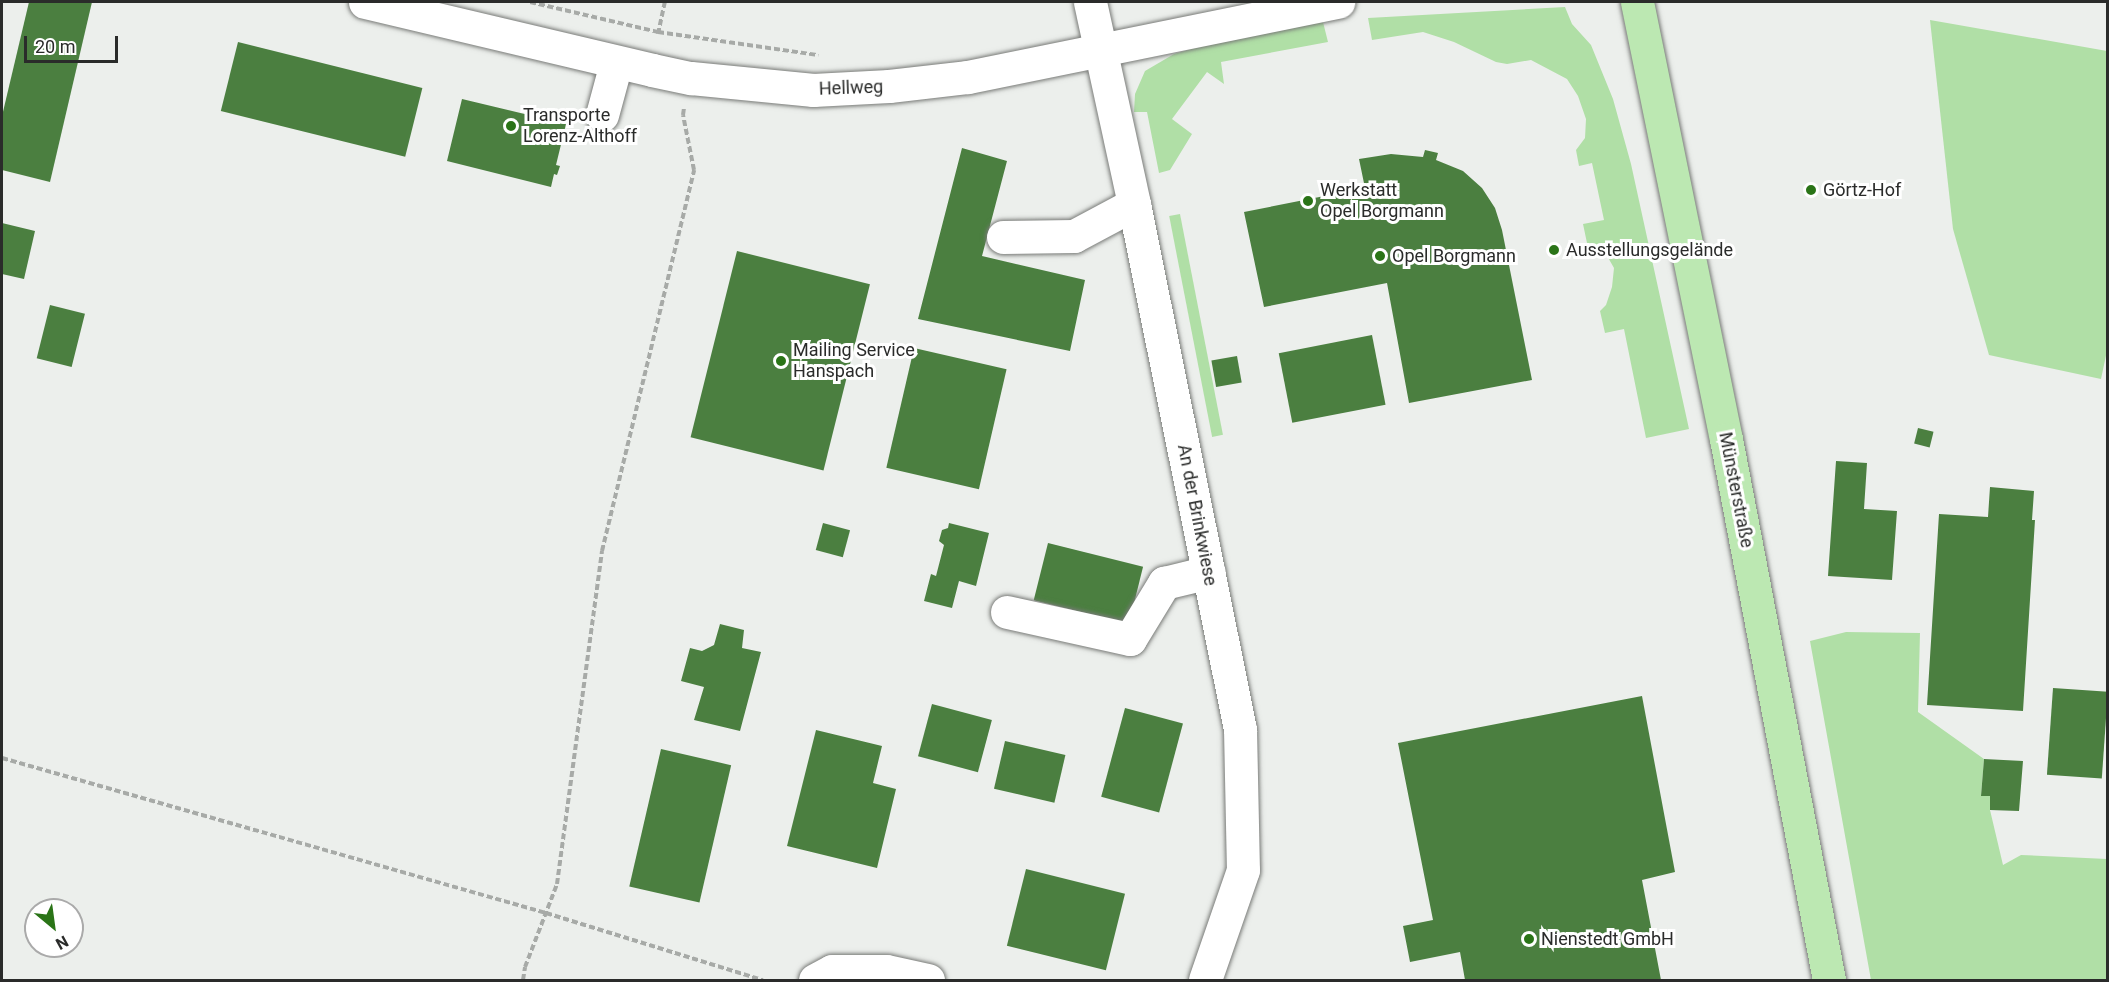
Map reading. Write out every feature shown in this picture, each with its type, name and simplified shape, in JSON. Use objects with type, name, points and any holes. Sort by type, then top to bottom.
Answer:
[{"type":"main road","name":"Münsterstraße","points":[[1637,2],[1726,439],[1829,981]]},
{"type":"street","name":"Hellweg","points":[[365,2],[616,63],[690,78],[803,89],[861,88],[968,77],[1099,49],[1253,10],[1338,2]]},
{"type":"street","name":"An der Brinkwiese","points":[[1090,2],[1134,204],[1240,729],[1243,870],[1205,981]]},
{"type":"street","points":[[603,115],[616,63]]},
{"type":"street","points":[[1003,237],[1074,236],[1134,204]]},
{"type":"street","points":[[1007,612],[1130,639],[1164,583],[1209,572]]},
{"type":"street","points":[[815,981],[832,971],[886,971],[928,981]]},
{"type":"path","points":[[530,2],[696,39],[823,56]]},
{"type":"path","points":[[523,981],[525,967],[557,884],[602,551],[694,170],[682,115],[696,39]]},
{"type":"path","points":[[2,759],[546,913],[763,981]]},
{"type":"green space","points":[[1565,7],[1572,24],[1591,45],[1613,99],[1631,164],[1689,429],[1646,438],[1624,329],[1605,333],[1600,311],[1606,305],[1612,287],[1614,268],[1606,254],[1587,243],[1583,224],[1604,220],[1592,163],[1579,166],[1576,150],[1585,138],[1586,119],[1578,96],[1567,79],[1531,60],[1507,64],[1496,62],[1454,42],[1423,32],[1372,40],[1368,18]]},
{"type":"green space","points":[[1930,20],[2107,51],[2108,346],[2101,379],[1989,355],[1953,229]]},
{"type":"green space","points":[[1323,22],[1328,42],[1221,62],[1224,84],[1207,72],[1172,119],[1192,134],[1170,170],[1159,173],[1147,112],[1134,112],[1135,94],[1145,71],[1174,54],[1205,45]]},
{"type":"green space","points":[[1180,214],[1223,435],[1212,437],[1169,216]]},
{"type":"green space","points":[[1846,632],[1920,633],[1918,712],[1984,759],[1981,795],[1990,796],[1990,810],[2003,865],[2021,855],[2107,859],[2107,980],[1871,980],[1810,641]]},
{"type":"building","points":[[29,2],[92,2],[50,182],[2,170],[2,116]]},
{"type":"building","points":[[238,42],[422,88],[405,157],[221,111]]},
{"type":"building","points":[[462,99],[566,124],[556,165],[560,166],[557,175],[554,174],[551,187],[447,161]]},
{"type":"building","points":[[962,148],[1007,161],[982,256],[1085,280],[1070,351],[918,319]]},
{"type":"building","name":"Opel Borgmann","points":[[1425,150],[1438,153],[1436,160],[1463,171],[1482,188],[1495,208],[1502,230],[1532,380],[1409,403],[1387,283],[1264,307],[1244,212],[1365,188],[1359,159],[1391,154],[1423,157]]},
{"type":"building","points":[[2,223],[35,231],[24,279],[2,274]]},
{"type":"building","name":"Mailing Service Hanspach","points":[[737,251],[870,284],[823,470],[691,437]]},
{"type":"building","points":[[50,305],[85,314],[72,367],[37,358]]},
{"type":"building","points":[[1372,335],[1386,405],[1292,423],[1279,353]]},
{"type":"building","points":[[914,348],[1007,369],[979,489],[886,468]]},
{"type":"building","points":[[1237,356],[1242,383],[1216,387],[1211,361]]},
{"type":"building","points":[[1918,428],[1934,432],[1930,447],[1914,444]]},
{"type":"building","points":[[1836,461],[1867,463],[1864,509],[1897,511],[1892,580],[1828,576]]},
{"type":"building","points":[[1990,487],[2034,491],[2032,520],[2035,520],[2023,711],[1927,705],[1939,514],[1988,517]]},
{"type":"building","points":[[823,523],[850,530],[843,557],[816,550]]},
{"type":"building","points":[[949,523],[989,533],[976,586],[959,581],[952,608],[924,601],[931,574],[936,576],[944,545],[939,541],[942,530],[948,528]]},
{"type":"building","points":[[1048,543],[1143,567],[1129,624],[1034,600]]},
{"type":"building","points":[[720,624],[744,630],[742,648],[761,652],[740,731],[694,720],[704,687],[681,681],[690,648],[702,651],[714,645]]},
{"type":"building","points":[[2053,688],[2108,692],[2102,779],[2047,775]]},
{"type":"building","points":[[1642,696],[1675,872],[1642,880],[1661,980],[1465,980],[1460,952],[1410,962],[1403,926],[1433,920],[1398,743]]},
{"type":"building","points":[[932,704],[992,720],[978,772],[918,756]]},
{"type":"building","points":[[1125,708],[1183,724],[1159,812],[1101,797]]},
{"type":"building","points":[[816,730],[882,746],[873,783],[896,789],[877,868],[787,846]]},
{"type":"building","points":[[1005,741],[1065,755],[1054,803],[994,789]]},
{"type":"building","points":[[661,749],[731,765],[699,903],[629,886]]},
{"type":"building","points":[[1984,759],[2023,761],[2019,811],[1990,810],[1990,796],[1981,796]]},
{"type":"building","points":[[1026,869],[1125,894],[1106,970],[1007,946]]},
{"type":"place","name":"Transporte Lorenz-Althoff","points":[[511,126]]},
{"type":"place","name":"Görtz-Hof","points":[[1811,190]]},
{"type":"place","name":"Werkstatt Opel Borgmann","points":[[1308,201]]},
{"type":"place","name":"Ausstellungsgelände","points":[[1554,250]]},
{"type":"place","name":"Opel Borgmann","points":[[1380,256]]},
{"type":"place","name":"Mailing Service Hanspach","points":[[781,361]]},
{"type":"place","name":"Nienstedt GmbH","points":[[1529,939]]}]
